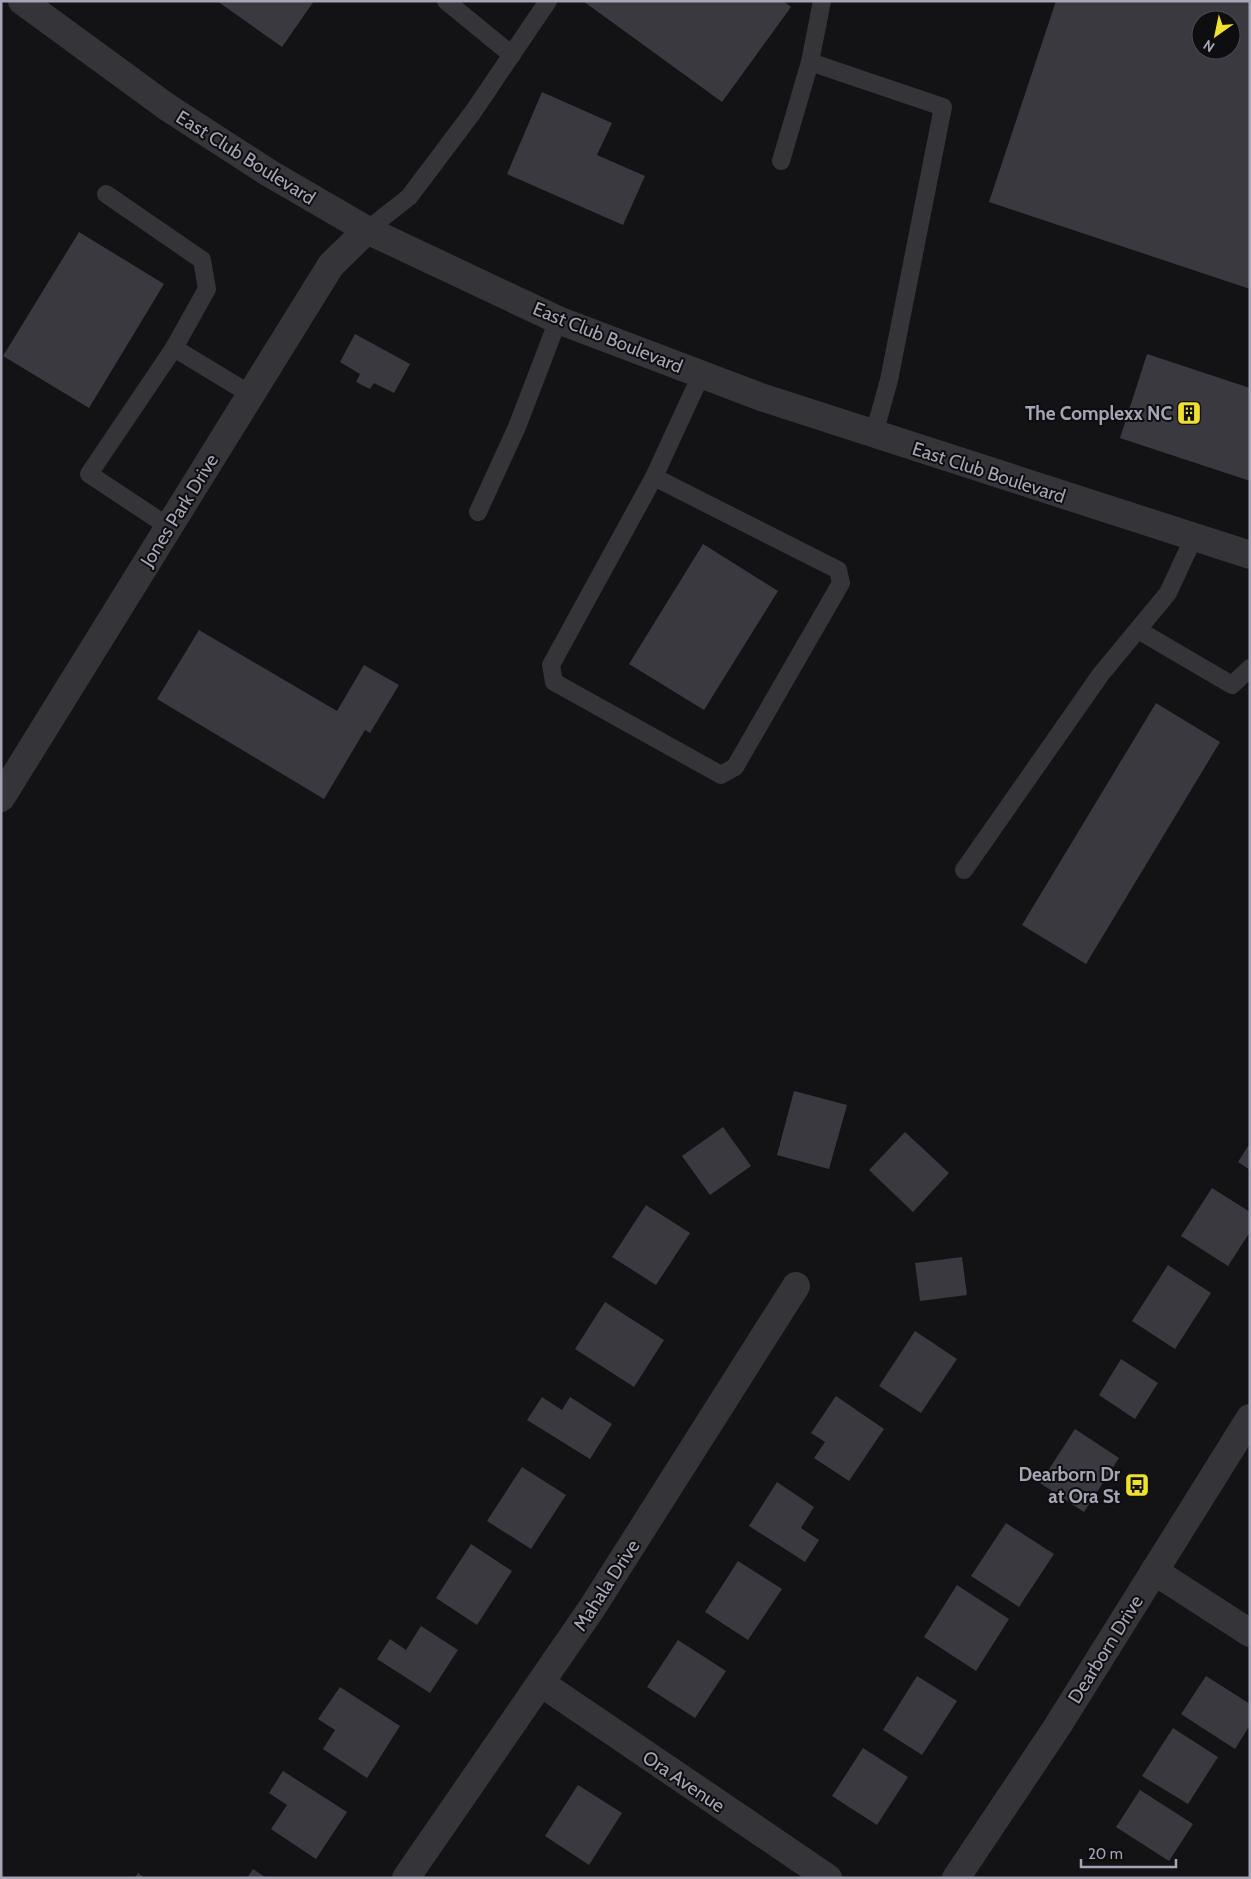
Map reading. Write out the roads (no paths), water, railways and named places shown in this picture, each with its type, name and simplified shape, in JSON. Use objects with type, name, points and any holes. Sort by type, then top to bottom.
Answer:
[{"type":"street","name":"East Club Boulevard","points":[[22,1],[167,107],[257,166],[367,230],[558,320],[701,375],[874,434],[1250,555]]},
{"type":"street","name":"Jones Park Drive","points":[[1,798],[331,265],[367,230]]},
{"type":"street","name":"Mahala Drive","points":[[406,1878],[592,1608],[796,1286]]},
{"type":"street","name":"Dearborn Drive","points":[[956,1878],[1056,1727],[1250,1418]]},
{"type":"street","points":[[1154,1571],[1250,1633]]},
{"type":"street","name":"Ora Avenue","points":[[541,1683],[828,1878]]},
{"type":"lane","points":[[446,1],[512,55]]},
{"type":"lane","points":[[367,230],[410,197],[512,55],[548,1]]},
{"type":"lane","points":[[781,161],[810,62],[822,1]]},
{"type":"lane","points":[[810,62],[944,107],[888,380],[874,434]]},
{"type":"lane","points":[[106,194],[202,260],[207,289],[174,348],[89,474],[169,527]]},
{"type":"lane","points":[[478,512],[517,428],[558,320]]},
{"type":"lane","points":[[174,348],[250,394]]},
{"type":"lane","points":[[654,477],[838,570],[841,583],[735,767],[721,775],[554,682],[551,665],[654,477],[701,375]]},
{"type":"lane","points":[[964,870],[1101,674],[1168,593],[1194,537]]},
{"type":"lane","points":[[1138,630],[1232,685],[1250,668]]},
{"type":"place","name":"The Complexx NC","points":[[1189,413]]},
{"type":"place","name":"Dearborn Dr at Ora St","points":[[1137,1485]]}]
